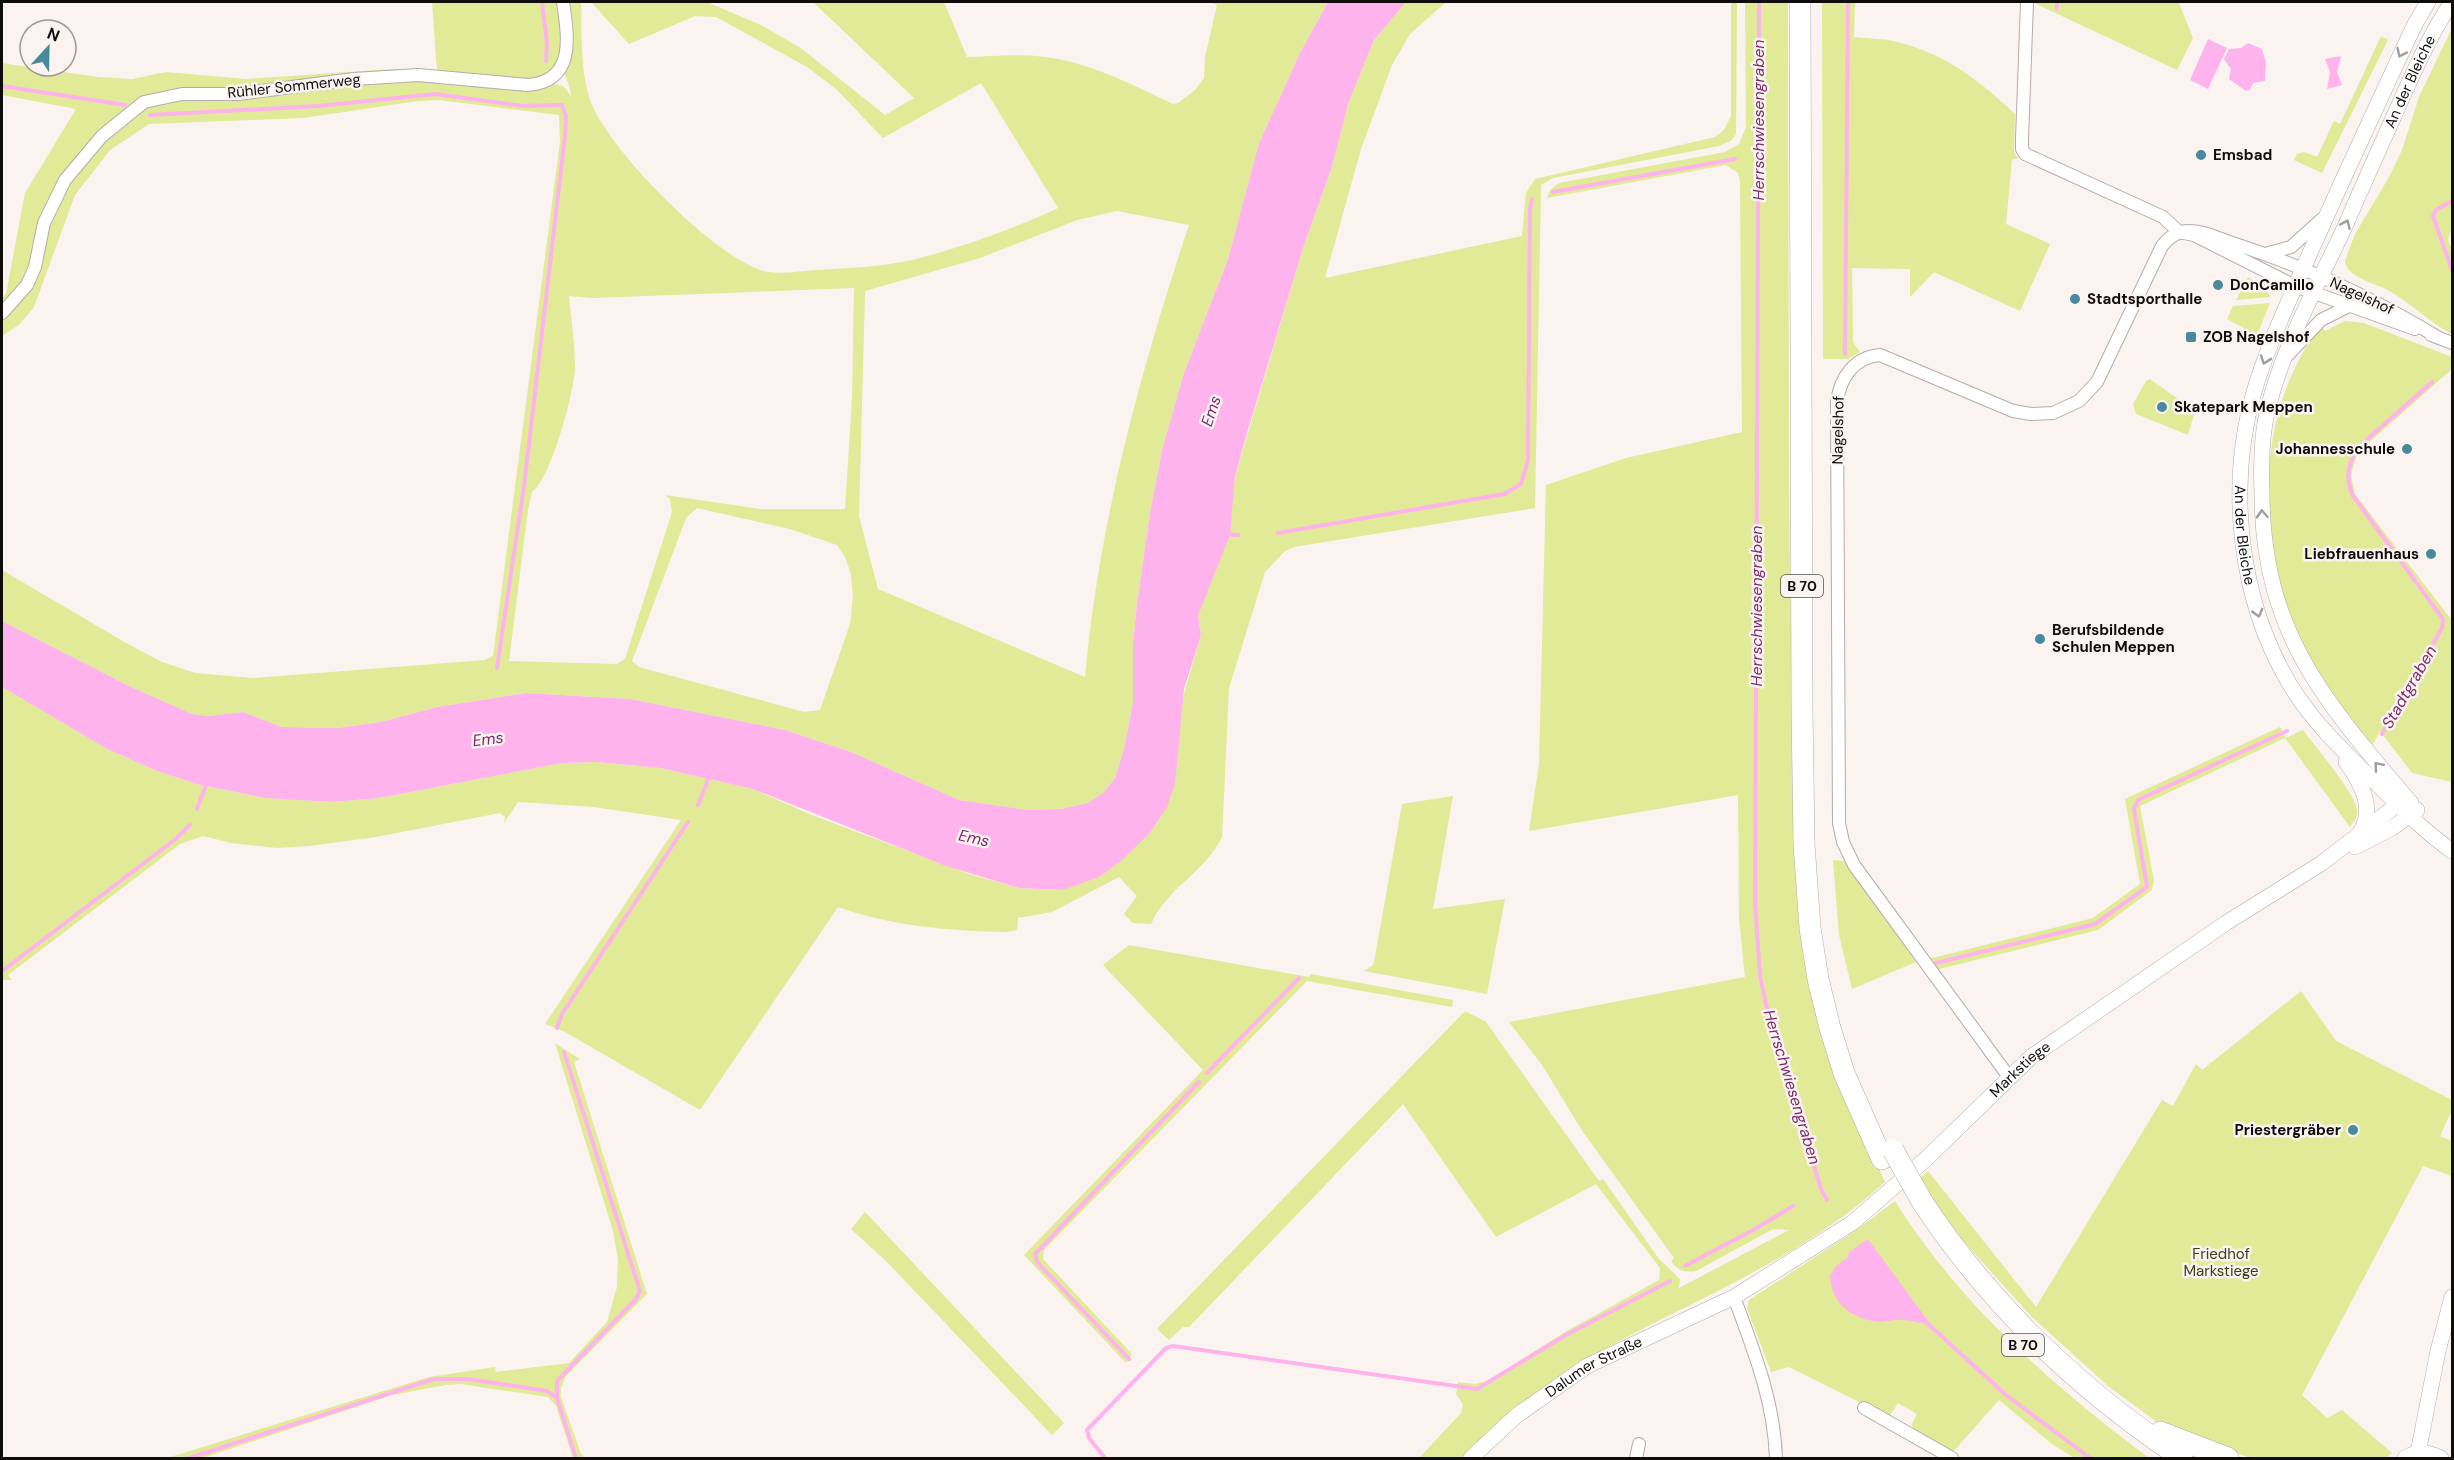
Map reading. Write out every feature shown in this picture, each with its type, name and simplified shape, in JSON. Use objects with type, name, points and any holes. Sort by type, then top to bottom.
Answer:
[{"type":"highway","name":"B 70","points":[[1800,2],[1804,844],[1810,928],[1818,979],[1830,1028],[1844,1073],[1916,1206],[1956,1272],[2048,1369],[2096,1411],[2160,1458]]},
{"type":"highway","name":"B 70","points":[[1812,2],[1817,848],[1829,972],[1857,1068],[1888,1155]]},
{"type":"highway","name":"B 70","points":[[1916,1206],[2007,1311],[2099,1398],[2182,1458]]},
{"type":"highway","points":[[2099,1398],[2163,1433],[2228,1458]]},
{"type":"street","name":"Rühler Sommerweg","points":[[2,313],[27,285],[35,267],[44,224],[65,180],[102,136],[144,102],[182,94],[238,94],[354,79],[418,75],[528,85],[545,82],[556,76],[566,56],[563,2]]},
{"type":"street","name":"Nagelshof","points":[[2027,2],[2022,149],[2030,157],[2163,217],[2179,232],[2194,236],[2295,286],[2452,343]]},
{"type":"street","name":"An der Bleiche","points":[[2428,2],[2414,26],[2327,213],[2270,344],[2254,393],[2245,437],[2241,478],[2241,521],[2259,618],[2289,684],[2318,724],[2402,801],[2452,851]]},
{"type":"street","name":"An der Bleiche","points":[[2402,801],[2332,709],[2307,671],[2277,603],[2262,518],[2261,467],[2267,414],[2284,361],[2417,65],[2452,2]]},
{"type":"street","name":"An der Bleiche","points":[[2264,254],[2291,248],[2327,213]]},
{"type":"street","name":"Nagelshof","points":[[2009,1077],[1854,865],[1843,842],[1839,822],[1837,402],[1839,384],[1847,371],[1861,362],[1880,355],[2013,411],[2031,414],[2052,413],[2079,401],[2097,382],[2162,246],[2179,232],[2202,233],[2303,269],[2392,309],[2439,338]]},
{"type":"street","name":"An der Bleiche","points":[[2284,361],[2320,320],[2349,306]]},
{"type":"street","points":[[2318,724],[2354,774],[2363,791],[2367,813],[2359,836]]},
{"type":"street","name":"Markstiege","points":[[1734,1297],[1859,1217],[1926,1160],[2009,1077],[2062,1034],[2322,863],[2402,801]]},
{"type":"street","name":"Markstiege","points":[[2322,863],[2413,813]]},
{"type":"street","points":[[1734,1297],[1766,1383],[1774,1425],[1776,1458]]},
{"type":"street","name":"Dalumer Straße","points":[[1471,1458],[1516,1416],[1587,1366],[1734,1297]]},
{"type":"street","points":[[2441,1458],[2430,1453],[2412,1456],[2452,1297]]},
{"type":"street","points":[[1864,1408],[1952,1458]]},
{"type":"street","points":[[1636,1458],[1639,1444]]},
{"type":"green space","points":[[432,2],[581,2],[583,62],[589,97],[615,143],[663,197],[717,244],[742,261],[763,271],[783,273],[853,268],[912,260],[948,250],[1006,230],[1058,208],[981,83],[883,138],[836,89],[807,67],[716,17],[695,16],[629,44],[591,2],[707,2],[763,26],[802,49],[885,115],[914,98],[813,2],[944,2],[967,57],[1041,56],[1067,61],[1114,76],[1173,104],[1178,103],[1195,90],[1204,78],[1205,57],[1217,5],[1210,2],[1328,2],[1301,51],[1259,143],[1228,259],[1184,373],[1162,450],[1137,604],[1133,643],[1133,702],[1124,749],[1115,778],[1104,792],[1088,803],[1061,809],[1028,810],[959,800],[851,752],[785,730],[630,699],[526,693],[437,707],[381,722],[337,728],[282,727],[243,712],[208,716],[192,714],[129,686],[2,621],[2,570],[126,643],[162,662],[195,673],[253,678],[485,660],[493,656],[560,142],[559,115],[439,100],[303,118],[149,124],[110,150],[75,195],[34,307],[20,324],[2,336],[2,298],[6,294],[25,193],[76,109],[2,95],[2,63],[18,65],[18,78],[78,78],[78,74],[132,79],[166,72],[246,79],[391,69],[437,70]],"holes":[[[563,67],[572,97],[563,86],[546,82]],[[1117,211],[1189,225],[1154,336],[1124,448],[1100,562],[1085,677],[878,589],[859,516],[865,291],[980,258],[1077,220]],[[854,288],[852,399],[845,509],[760,509],[665,495],[670,499],[672,512],[625,659],[617,664],[509,661],[532,492],[547,470],[554,453],[574,378],[569,296],[593,298]],[[697,508],[790,529],[837,545],[845,557],[851,574],[853,597],[850,624],[820,710],[804,712],[639,667],[632,661],[686,518]]]},
{"type":"green space","points":[[1406,2],[1446,2],[1410,34],[1392,65],[1361,149],[1325,278],[1522,236],[1526,193],[1535,179],[1715,137],[1724,130],[1731,116],[1731,2],[1737,2],[1736,134],[1732,140],[1719,146],[1553,178],[1541,185],[1535,508],[1294,547],[1284,552],[1265,572],[1229,688],[1222,837],[1206,860],[1166,900],[1151,924],[1133,923],[1124,914],[1137,896],[1119,877],[1052,912],[1018,918],[1017,930],[1006,932],[900,923],[838,907],[700,1110],[565,1032],[545,1024],[681,820],[594,807],[518,802],[504,823],[505,817],[500,813],[376,837],[309,846],[277,848],[231,843],[203,836],[180,844],[8,975],[12,980],[2,980],[2,687],[107,749],[157,771],[197,784],[265,798],[332,802],[379,798],[562,763],[597,762],[660,768],[753,789],[812,815],[969,874],[1019,888],[1063,890],[1182,701],[1201,635],[1198,616],[1229,535],[1235,476],[1304,245],[1332,167],[1348,104],[1374,40]]},
{"type":"green space","points":[[1745,2],[1788,2],[1789,490],[1794,838],[1848,1103],[1885,1182],[1816,1235],[1778,1258],[1568,1370],[1520,1406],[1461,1458],[1419,1458],[1461,1413],[1463,1404],[1456,1394],[1458,1382],[1475,1384],[1487,1381],[1565,1332],[1659,1280],[1660,1268],[1596,1184],[1496,1237],[1403,1104],[1189,1327],[1183,1327],[1169,1340],[1157,1329],[1465,1011],[1486,1022],[1599,1181],[1603,1179],[1659,1259],[1680,1279],[1679,1288],[1789,1230],[1773,1229],[1696,1271],[1688,1272],[1676,1267],[1671,1261],[1674,1258],[1583,1132],[1542,1065],[1509,1022],[1745,977],[1739,918],[1738,795],[1529,831],[1539,764],[1546,485],[1626,458],[1742,432],[1740,181],[1738,173],[1726,165],[1547,198],[1550,190],[1559,183],[1725,152],[1739,144],[1746,127]]},
{"type":"green space","points":[[1822,2],[1855,2],[1854,37],[1895,41],[1918,48],[1948,62],[1989,91],[2015,114],[2014,152],[2018,158],[2012,160],[2006,224],[2050,244],[2020,311],[1934,272],[1910,297],[1910,269],[1852,268],[1853,342],[1860,352],[1848,359],[1823,359]]},
{"type":"green space","points":[[2032,2],[2175,2],[2179,3],[2193,38],[2177,70]]},
{"type":"green space","points":[[2452,28],[2452,227],[2448,239],[2452,251],[2452,334],[2395,294],[2355,275],[2347,267],[2345,261],[2355,234],[2388,179],[2402,150],[2419,97]]},
{"type":"green space","points":[[2381,36],[2388,40],[2322,173],[2294,160],[2297,154],[2304,152],[2317,157],[2334,121],[2340,124]]},
{"type":"green space","points":[[2248,277],[2265,286],[2270,297],[2236,300]]},
{"type":"green space","points":[[2270,303],[2257,335],[2248,335],[2242,327],[2227,319],[2233,306]]},
{"type":"green space","points":[[2345,321],[2364,323],[2452,357],[2452,369],[2357,453],[2351,475],[2355,494],[2450,618],[2452,615],[2452,782],[2412,773],[2380,731],[2371,747],[2340,707],[2299,641],[2282,595],[2269,515],[2269,475],[2273,435],[2283,397],[2299,360],[2321,325],[2325,331]]},
{"type":"green space","name":"Skatepark Meppen","points":[[2150,379],[2195,411],[2188,435],[2136,414],[2133,404],[2146,381]]},
{"type":"green space","points":[[2280,727],[2286,738],[2303,730],[2342,781],[2355,802],[2357,810],[2350,827],[2285,738],[2140,806],[2154,881],[2152,890],[2098,930],[1935,970],[1928,959],[2093,918],[2140,884],[2125,799]]},
{"type":"green space","points":[[1453,796],[1433,909],[1505,899],[1487,994],[1364,971],[1373,965],[1375,957],[1402,804]]},
{"type":"green space","points":[[1833,860],[1844,861],[1916,962],[1852,989],[1839,935]]},
{"type":"green space","points":[[1129,945],[1309,977],[1311,974],[1453,1000],[1452,1007],[1307,981],[1044,1250],[1043,1259],[1132,1354],[1126,1363],[1024,1255],[1203,1070],[1103,965]]},
{"type":"green space","name":"Friedhof Markstiege","points":[[2301,991],[2336,1041],[2452,1100],[2452,1110],[2440,1136],[2452,1141],[2452,1176],[2423,1166],[2302,1395],[2327,1418],[2342,1410],[2392,1453],[2386,1458],[2250,1458],[2161,1425],[2108,1386],[2031,1316],[1946,1222],[1918,1180],[1928,1171],[2036,1307],[2162,1100],[2173,1106],[2196,1064],[2202,1070]]},
{"type":"green space","points":[[555,1043],[580,1059],[574,1062],[647,1294],[566,1376],[561,1388],[561,1397],[581,1454],[586,1458],[573,1458],[556,1406],[548,1397],[460,1384],[392,1395],[203,1458],[167,1458],[429,1377],[495,1367],[496,1372],[569,1363],[607,1322],[617,1287],[618,1260],[613,1231]]},
{"type":"green space","points":[[1895,1201],[1948,1275],[1978,1309],[2043,1372],[2149,1458],[2074,1458],[2052,1444],[1999,1400],[1952,1453],[1913,1429],[1912,1424],[1917,1414],[1898,1403],[1889,1417],[1789,1367],[1771,1372],[1747,1308],[1749,1300],[1852,1233]]},
{"type":"green space","points":[[865,1212],[1064,1423],[1052,1435],[886,1261],[851,1229]]},
{"type":"water","name":"Ems","points":[[1328,2],[1406,2],[1374,40],[1348,104],[1332,167],[1304,245],[1247,433],[1235,476],[1230,535],[1198,616],[1201,635],[1184,689],[1175,784],[1167,807],[1149,834],[1121,861],[1099,877],[1063,890],[1019,888],[946,866],[753,789],[660,768],[597,762],[562,763],[379,798],[332,802],[265,798],[197,784],[157,771],[107,749],[2,687],[2,621],[129,686],[192,714],[208,716],[243,712],[282,727],[337,728],[381,722],[437,707],[526,693],[630,699],[785,730],[851,752],[959,800],[1028,810],[1061,809],[1088,803],[1104,792],[1115,778],[1124,749],[1133,702],[1133,643],[1150,513],[1162,450],[1184,373],[1228,259],[1259,143],[1301,51]]},
{"type":"water","points":[[2208,39],[2227,48],[2208,89],[2190,80]]},
{"type":"water","points":[[2248,43],[2262,49],[2266,62],[2265,81],[2253,83],[2250,90],[2246,91],[2229,79],[2231,69],[2224,59],[2229,49],[2241,48]]},
{"type":"water","points":[[2341,56],[2337,72],[2342,85],[2327,89],[2330,72],[2325,59]]},
{"type":"water","points":[[1868,1239],[1931,1325],[1906,1320],[1880,1322],[1861,1318],[1839,1303],[1830,1276],[1835,1267],[1848,1257],[1849,1252]]},
{"type":"waterway","points":[[542,2],[547,43],[546,61]]},
{"type":"waterway","name":"Herrschwiesengraben","points":[[1759,2],[1755,903],[1760,976],[1771,1027],[1821,1189],[1827,1200]]},
{"type":"waterway","points":[[1845,354],[1848,2]]},
{"type":"waterway","points":[[2057,2],[2057,9]]},
{"type":"waterway","points":[[2,86],[125,105]]},
{"type":"waterway","points":[[150,115],[318,106],[435,94],[523,106],[562,105],[566,116],[565,136],[524,486],[497,668]]},
{"type":"waterway","points":[[1553,192],[1735,159]]},
{"type":"waterway","points":[[1278,533],[1504,494],[1521,484],[1528,460],[1530,209],[1532,199]]},
{"type":"waterway","name":"Stadtgraben","points":[[2452,201],[2436,210],[2433,216],[2452,270]]},
{"type":"waterway","name":"Stadtgraben","points":[[2382,734],[2442,628],[2443,619],[2353,496],[2350,489],[2349,468],[2354,455],[2363,443],[2432,382]]},
{"type":"waterway","points":[[1225,534],[1238,535]]},
{"type":"waterway","points":[[1936,963],[2095,924],[2147,887],[2134,809],[2138,800],[2287,731]]},
{"type":"waterway","points":[[698,805],[710,775]]},
{"type":"waterway","points":[[197,809],[207,782]]},
{"type":"waterway","points":[[557,1028],[562,1014],[688,822]]},
{"type":"waterway","points":[[2,971],[177,838],[190,825]]},
{"type":"waterway","points":[[1207,1073],[1299,978]]},
{"type":"waterway","points":[[564,1052],[640,1291],[636,1299],[557,1381],[557,1398],[576,1458]]},
{"type":"waterway","points":[[1129,1359],[1037,1262],[1035,1254],[1199,1082]]},
{"type":"waterway","points":[[1685,1266],[1793,1206]]},
{"type":"waterway","points":[[1105,1458],[1089,1438],[1087,1430],[1166,1348],[1173,1346],[1477,1389],[1566,1335],[1670,1281]]},
{"type":"waterway","name":"Herrschwiesengraben","points":[[1927,1323],[2006,1395],[2090,1458]]},
{"type":"waterway","points":[[189,1458],[434,1379],[468,1379],[547,1391],[556,1397]]},
{"type":"place","name":"Emsbad","points":[[2201,155]]},
{"type":"place","name":"DonCamillo","points":[[2218,285]]},
{"type":"place","name":"Stadtsporthalle","points":[[2075,299]]},
{"type":"place","name":"ZOB Nagelshof","points":[[2191,337]]},
{"type":"place","name":"Skatepark Meppen","points":[[2162,407]]},
{"type":"place","name":"Johannesschule","points":[[2407,449]]},
{"type":"place","name":"Liebfrauenhaus","points":[[2431,554]]},
{"type":"place","name":"Berufsbildende Schulen Meppen","points":[[2040,639]]},
{"type":"place","name":"Priestergräber","points":[[2353,1130]]}]
